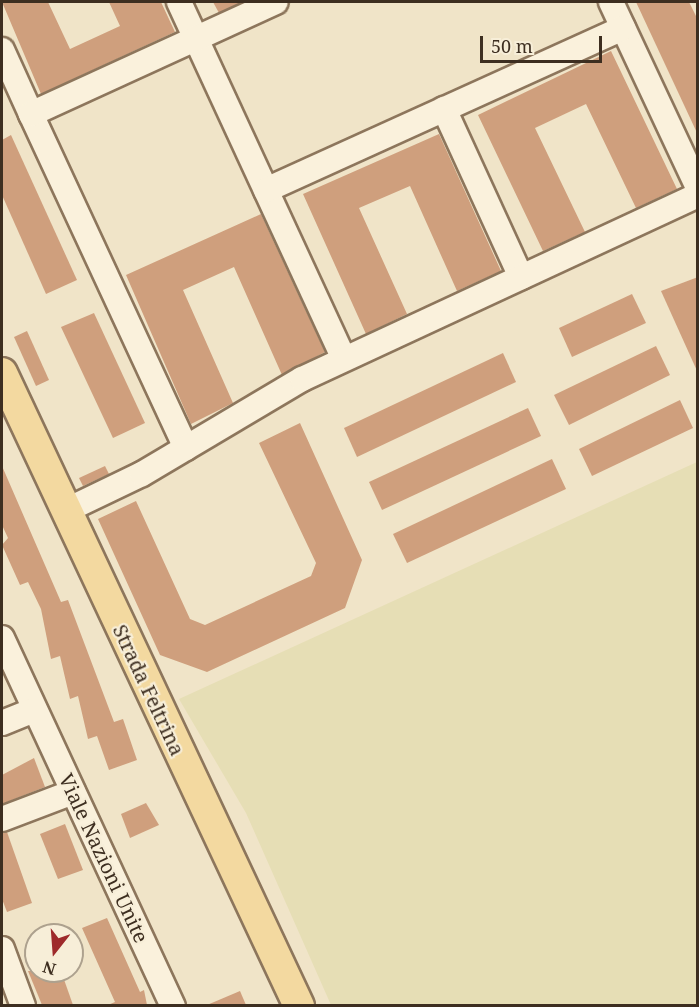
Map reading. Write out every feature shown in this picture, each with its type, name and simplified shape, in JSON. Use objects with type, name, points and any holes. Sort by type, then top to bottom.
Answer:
[{"type":"main road","name":"Strada Feltrina","points":[[2,373],[299,1005]]},
{"type":"street","points":[[178,2],[344,359]]},
{"type":"street","points":[[31,114],[276,2]]},
{"type":"street","points":[[611,2],[698,188]]},
{"type":"street","points":[[266,190],[623,28]]},
{"type":"street","points":[[2,50],[186,448]]},
{"type":"street","points":[[444,109],[521,277]]},
{"type":"street","points":[[65,511],[186,448],[344,359],[698,195]]},
{"type":"street","name":"Viale Nazioni Unite","points":[[2,639],[172,1005]]},
{"type":"street","points":[[2,723],[35,710]]},
{"type":"street","points":[[2,819],[73,792]]},
{"type":"street","points":[[2,949],[23,1005]]},
{"type":"shaded area","points":[[697,462],[697,1005],[331,1005],[246,813],[179,699]]},
{"type":"building","points":[[2,2],[48,2],[70,49],[120,26],[109,2],[161,2],[175,32],[41,94]]},
{"type":"building","points":[[213,2],[243,2],[219,13]]},
{"type":"building","points":[[636,2],[689,2],[698,20],[698,135]]},
{"type":"building","points":[[611,51],[677,189],[636,208],[586,104],[535,128],[585,232],[543,251],[478,115]]},
{"type":"building","points":[[439,134],[501,271],[457,291],[410,186],[359,208],[407,314],[366,334],[303,194]]},
{"type":"building","points":[[11,135],[77,280],[46,294],[2,195],[2,140]]},
{"type":"building","points":[[261,214],[325,352],[282,375],[234,267],[183,290],[233,403],[191,424],[126,275]]},
{"type":"building","points":[[698,277],[698,373],[661,291]]},
{"type":"building","points":[[632,294],[646,323],[572,357],[559,328]]},
{"type":"building","points":[[94,313],[145,423],[113,438],[61,327]]},
{"type":"building","points":[[27,331],[49,380],[36,386],[14,337]]},
{"type":"building","points":[[656,346],[670,375],[569,425],[554,395]]},
{"type":"building","points":[[503,353],[516,382],[357,457],[344,428]]},
{"type":"building","points":[[680,400],[693,428],[592,476],[579,449]]},
{"type":"building","points":[[528,408],[541,436],[382,510],[369,482]]},
{"type":"building","points":[[300,423],[362,560],[345,608],[207,672],[160,655],[98,519],[136,501],[190,619],[205,625],[311,576],[316,563],[259,443]]},
{"type":"building","points":[[552,459],[566,489],[407,563],[393,534]]},
{"type":"building","points":[[2,466],[61,602],[68,600],[114,722],[123,719],[137,760],[109,770],[97,736],[88,739],[78,696],[70,699],[60,656],[51,659],[41,609],[28,582],[20,585],[2,545],[8,538],[2,525]]},
{"type":"building","points":[[105,466],[109,474],[83,486],[79,478]]},
{"type":"building","points":[[34,758],[45,787],[2,804],[2,775]]},
{"type":"building","points":[[146,803],[159,825],[130,838],[121,814]]},
{"type":"building","points":[[65,824],[83,870],[58,879],[40,834]]},
{"type":"building","points":[[7,832],[32,903],[7,912],[2,899],[2,833]]},
{"type":"building","points":[[107,918],[140,992],[144,990],[147,1005],[108,1005],[115,1002],[84,932],[84,927]]},
{"type":"building","points":[[33,983],[65,983],[73,1005],[42,1005]]},
{"type":"building","points":[[240,991],[246,1005],[207,1005]]}]
